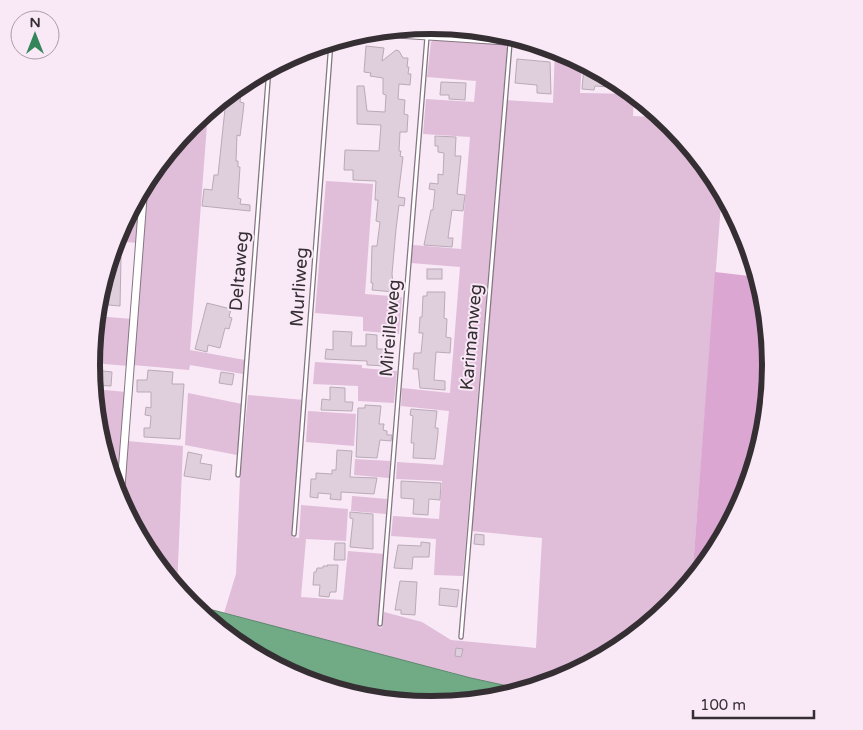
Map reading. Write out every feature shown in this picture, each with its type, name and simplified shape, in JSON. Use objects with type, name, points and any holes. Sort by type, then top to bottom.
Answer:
[{"type":"main road","points":[[427,34],[482,38]]},
{"type":"street","points":[[121,481],[143,203]]},
{"type":"lane","name":"Mireilleweg","points":[[380,624],[427,34]]},
{"type":"lane","name":"Karimanweg","points":[[462,636],[510,43]]},
{"type":"lane","name":"Murliweg","points":[[294,534],[330,49]]},
{"type":"lane","name":"Deltaweg","points":[[238,475],[268,77]]},
{"type":"shaded area","points":[[436,39],[505,44],[507,48],[463,576],[434,575],[436,539],[391,536],[393,516],[439,519],[442,481],[396,479],[397,462],[443,465],[449,411],[401,406],[402,388],[450,393],[460,267],[411,263],[413,245],[461,249],[470,137],[423,134],[426,99],[474,102],[476,81],[427,77],[431,42]]},
{"type":"shaded area","points":[[555,58],[581,70],[580,93],[621,94],[634,103],[633,116],[651,117],[694,163],[721,204],[693,568],[650,614],[616,640],[597,652],[558,671],[509,687],[224,613],[236,574],[240,479],[248,395],[304,400],[292,537],[299,538],[301,505],[348,509],[346,541],[306,539],[301,597],[343,600],[348,551],[384,554],[378,627],[382,628],[384,612],[422,622],[451,640],[536,648],[542,538],[471,531],[506,100],[553,103]]},
{"type":"shaded area","points":[[207,121],[190,350],[245,360],[243,374],[190,365],[189,370],[133,365],[146,198],[169,163]]},
{"type":"shaded area","points":[[326,181],[373,184],[365,294],[402,297],[399,334],[363,331],[363,317],[315,313]]},
{"type":"shaded area","points":[[140,208],[137,243],[124,242]]},
{"type":"shaded area","points":[[715,272],[750,276],[760,322],[763,365],[760,408],[756,430],[745,471],[729,512],[693,568]]},
{"type":"shaded area","points":[[104,317],[132,319],[129,366],[100,364]]},
{"type":"shaded area","points":[[315,362],[362,365],[362,368],[397,371],[394,403],[358,401],[358,386],[313,384]]},
{"type":"shaded area","points":[[101,390],[126,392],[120,476],[107,430]]},
{"type":"shaded area","points":[[188,393],[242,404],[237,455],[185,445]]},
{"type":"shaded area","points":[[308,411],[356,414],[354,446],[306,442]]},
{"type":"shaded area","points":[[127,441],[183,446],[177,577],[145,531],[123,487]]},
{"type":"shaded area","points":[[355,459],[390,461],[389,478],[354,475]]},
{"type":"shaded area","points":[[352,496],[387,499],[386,514],[351,511]]},
{"type":"shaded area","points":[[207,609],[510,687],[453,696],[410,696],[346,685],[305,671],[266,652],[230,628]]},
{"type":"building","points":[[366,46],[384,48],[382,61],[396,50],[399,51],[403,58],[408,58],[408,74],[411,74],[410,85],[399,84],[398,99],[405,100],[404,114],[408,115],[407,132],[400,132],[399,151],[401,151],[400,156],[403,157],[398,197],[405,198],[404,206],[399,205],[396,229],[392,274],[394,292],[372,290],[372,246],[377,246],[380,222],[376,221],[378,200],[375,200],[376,181],[353,180],[353,170],[344,170],[345,150],[379,151],[381,125],[357,124],[357,86],[364,86],[367,111],[385,112],[386,95],[383,94],[383,78],[370,76],[371,73],[364,72]]},
{"type":"building","points":[[517,59],[550,62],[551,94],[537,93],[537,85],[515,83]]},
{"type":"building","points":[[584,71],[609,87],[595,86],[594,90],[582,89]]},
{"type":"building","points":[[441,82],[466,83],[465,100],[449,99],[449,95],[440,95]]},
{"type":"building","points":[[241,94],[240,102],[244,103],[240,136],[237,135],[236,161],[238,161],[238,167],[240,167],[238,198],[241,199],[240,204],[250,205],[250,211],[202,206],[204,189],[212,190],[214,175],[218,175],[225,109],[222,109]]},
{"type":"building","points":[[435,136],[456,137],[455,156],[461,156],[457,194],[465,195],[463,211],[452,210],[448,238],[453,238],[452,247],[424,245],[431,210],[433,210],[435,190],[429,189],[430,183],[438,184],[438,174],[443,175],[444,153],[438,152],[438,146],[435,146]]},
{"type":"building","points":[[119,257],[121,257],[120,306],[106,305]]},
{"type":"building","points":[[427,269],[442,269],[442,279],[427,279]]},
{"type":"building","points":[[427,292],[445,292],[444,318],[447,319],[446,337],[451,338],[450,353],[436,352],[434,380],[445,381],[445,390],[420,388],[418,369],[413,369],[414,353],[421,353],[423,333],[419,333],[420,317],[422,317],[423,296],[427,296]]},
{"type":"building","points":[[207,303],[231,309],[229,317],[232,318],[229,329],[225,328],[220,348],[208,345],[207,352],[195,349]]},
{"type":"building","points":[[333,331],[352,332],[351,346],[366,346],[366,334],[377,335],[377,349],[385,349],[385,366],[367,365],[367,361],[325,359],[326,349],[333,350]]},
{"type":"building","points":[[148,370],[173,372],[172,384],[184,384],[180,439],[144,437],[144,428],[150,428],[151,416],[145,415],[146,407],[151,408],[151,392],[137,392],[137,380],[147,380]]},
{"type":"building","points":[[100,371],[112,372],[111,386],[101,385]]},
{"type":"building","points":[[221,372],[234,374],[232,385],[219,383]]},
{"type":"building","points":[[330,387],[345,388],[345,402],[353,402],[352,411],[321,410],[322,399],[330,400]]},
{"type":"building","points":[[365,405],[381,406],[379,424],[384,424],[383,430],[387,431],[387,435],[392,435],[391,441],[380,440],[377,458],[356,457],[358,408],[365,408]]},
{"type":"building","points":[[411,409],[437,411],[435,428],[438,428],[438,433],[435,459],[413,458],[414,443],[411,443],[413,416],[410,415]]},
{"type":"building","points":[[337,450],[352,451],[350,477],[377,478],[374,494],[341,492],[341,500],[330,499],[331,494],[318,493],[318,498],[310,497],[311,479],[316,479],[316,473],[332,474],[332,470],[336,470]]},
{"type":"building","points":[[188,452],[202,455],[200,463],[212,465],[210,480],[184,476]]},
{"type":"building","points":[[401,481],[441,483],[440,500],[429,499],[428,515],[413,514],[414,499],[401,498]]},
{"type":"building","points":[[350,512],[373,514],[373,549],[350,547],[353,519],[350,518]]},
{"type":"building","points":[[475,534],[484,535],[484,545],[474,544]]},
{"type":"building","points":[[421,542],[430,543],[429,557],[413,557],[412,569],[394,568],[398,545],[421,546]]},
{"type":"building","points":[[335,543],[345,543],[345,560],[334,560]]},
{"type":"building","points":[[338,565],[336,592],[330,592],[329,597],[319,596],[320,585],[313,585],[314,572],[316,572],[317,568],[323,568],[323,566]]},
{"type":"building","points":[[400,581],[417,582],[415,615],[401,614],[401,610],[395,610]]},
{"type":"building","points":[[440,588],[459,590],[457,607],[439,605]]},
{"type":"building","points":[[456,648],[463,649],[461,657],[455,656]]}]
